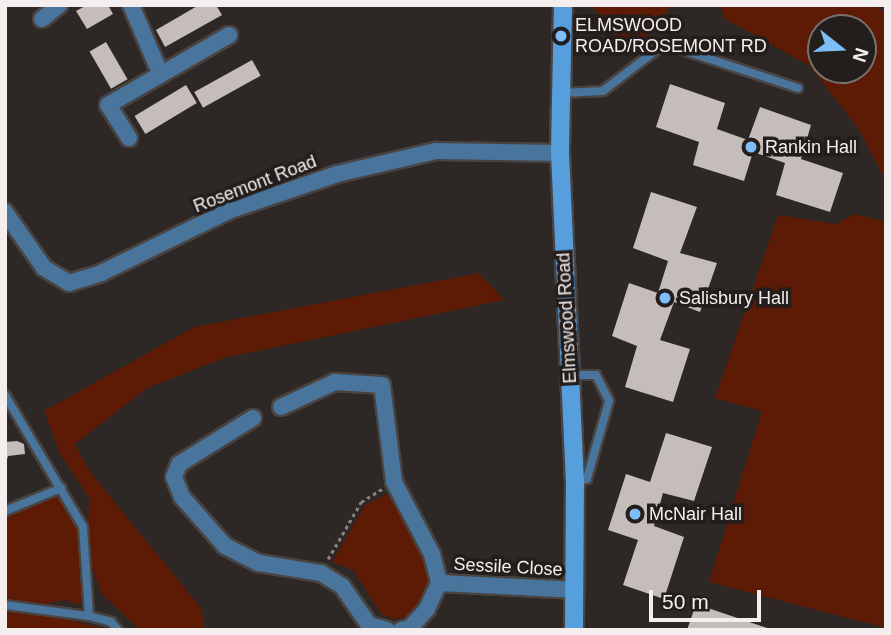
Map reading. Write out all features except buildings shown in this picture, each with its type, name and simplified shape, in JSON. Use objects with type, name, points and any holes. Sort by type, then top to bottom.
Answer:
[{"type":"street","points":[[42,19],[60,5]]},
{"type":"street","points":[[131,5],[160,73]]},
{"type":"street","name":"Elmswood Road","points":[[563,5],[560,153],[575,481],[574,630]]},
{"type":"street","points":[[129,138],[108,105],[229,35]]},
{"type":"street","name":"Rosemont Road","points":[[5,212],[44,268],[69,283],[101,273],[228,211],[337,174],[436,152],[560,153]]},
{"type":"street","name":"Sessile Close","points":[[281,407],[335,382],[382,385],[394,482],[432,554],[439,583],[427,609],[410,628],[401,630]]},
{"type":"street","points":[[253,418],[179,464],[174,477],[182,497],[225,546],[259,563],[321,573],[342,586],[369,625],[387,630]]},
{"type":"street","name":"Sessile Close","points":[[439,583],[575,590]]},
{"type":"lane","points":[[562,93],[603,91],[664,44],[798,88]]},
{"type":"lane","points":[[570,375],[596,375],[610,401],[587,479],[575,481]]},
{"type":"lane","points":[[5,395],[83,527],[89,616]]},
{"type":"lane","points":[[5,511],[61,488]]},
{"type":"lane","points":[[5,605],[89,616],[111,622],[118,630]]},
{"type":"path","points":[[321,573],[361,502],[394,482]]},
{"type":"shaded area","points":[[591,5],[670,5],[663,21],[642,41],[616,36]]},
{"type":"shaded area","points":[[719,5],[870,5],[886,12],[886,181],[859,130],[824,84],[877,84],[877,14],[807,14],[807,64],[725,19]]},
{"type":"shaded area","points":[[855,214],[886,222],[886,628],[709,582],[762,411],[715,398],[778,215],[836,224]]},
{"type":"shaded area","points":[[479,273],[504,300],[224,358],[147,388],[75,444],[89,471],[201,608],[205,630],[140,630],[101,593],[87,550],[89,498],[60,454],[44,411],[194,327]]},
{"type":"shaded area","points":[[59,492],[78,527],[84,599],[78,605],[65,600],[45,604],[5,599],[5,514]]},
{"type":"shaded area","points":[[391,492],[423,555],[429,580],[423,605],[408,617],[393,619],[380,613],[354,571],[332,562],[365,505]]},
{"type":"shaded area","points":[[5,610],[58,617],[110,630],[5,630]]},
{"type":"place","name":"ELMSWOOD ROAD/ROSEMONT RD","points":[[561,36]]},
{"type":"place","name":"Rankin Hall","points":[[751,147]]},
{"type":"place","name":"Salisbury Hall","points":[[665,298]]},
{"type":"place","name":"McNair Hall","points":[[635,514]]}]
